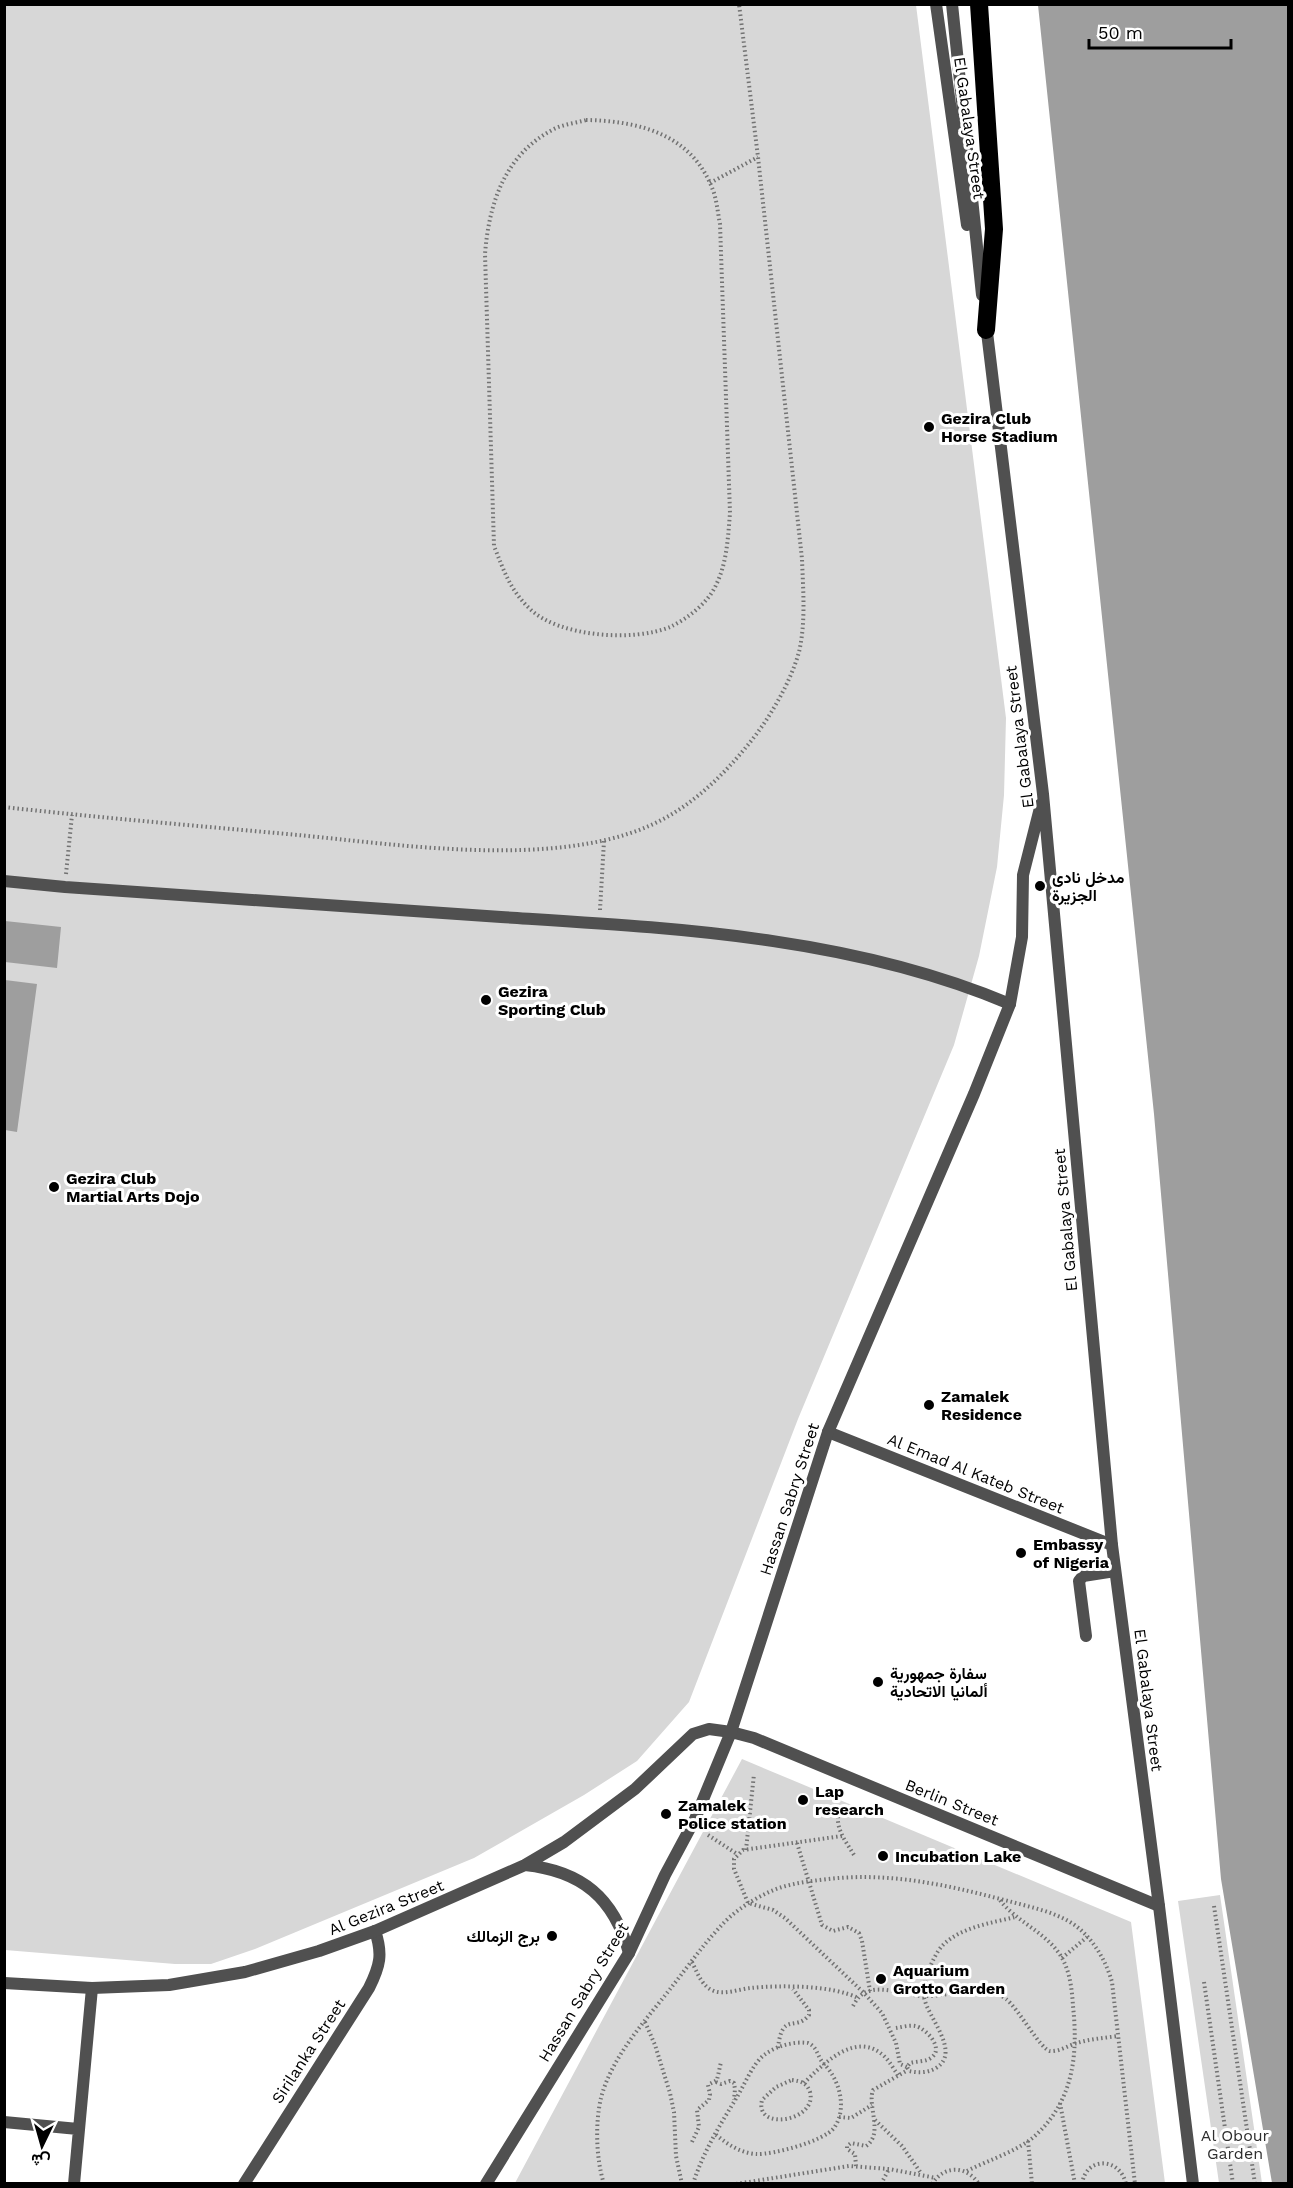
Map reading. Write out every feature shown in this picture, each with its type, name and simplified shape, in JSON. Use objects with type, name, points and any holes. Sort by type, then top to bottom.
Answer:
[{"type":"highway","points":[[979,4],[994,229],[986,330]]},
{"type":"street","name":"El Gabalaya Street","points":[[936,4],[968,233],[978,254]]},
{"type":"street","name":"El Gabalaya Street","points":[[952,4],[986,330],[1043,794],[1112,1545],[1193,2184]]},
{"type":"street","name":"Hassan Sabry Street","points":[[486,2184],[629,1953],[665,1875],[695,1819],[731,1732],[828,1432],[974,1094],[1010,1004],[1022,937],[1023,875],[1043,794]]},
{"type":"street","points":[[4,881],[599,923],[755,938],[874,960],[970,988],[1010,1004]]},
{"type":"street","name":"Al Emad Al Kateb Street","points":[[828,1432],[1112,1545]]},
{"type":"street","points":[[1086,1636],[1079,1581],[1083,1576],[1115,1571]]},
{"type":"street","name":"Al Gezira Street","points":[[4,1983],[92,1988],[169,1985],[245,1972],[320,1951],[375,1931],[525,1865],[573,1835],[635,1789],[693,1734],[709,1729],[731,1732]]},
{"type":"street","name":"Berlin Street","points":[[731,1732],[754,1738],[1159,1906]]},
{"type":"street","points":[[525,1865],[546,1867],[567,1873],[585,1884],[614,1914],[629,1953]]},
{"type":"street","name":"Sirilanka Street","points":[[244,2184],[282,2121],[369,1988],[380,1960],[380,1945],[375,1931]]},
{"type":"street","points":[[74,2184],[92,1988]]},
{"type":"street","points":[[4,2122],[78,2129]]},
{"type":"path","points":[[4,807],[454,848],[528,850],[604,841],[649,826],[691,802],[727,771],[757,735],[781,695],[799,652],[804,605],[802,559],[739,4]]},
{"type":"path","points":[[586,120],[616,121],[653,129],[685,147],[710,183],[715,195],[720,224],[730,513],[727,550],[716,586],[695,611],[669,627],[633,635],[597,635],[557,626],[531,611],[509,586],[494,546],[485,255],[487,224],[513,164],[530,144],[556,128],[586,120]]},
{"type":"path","points":[[710,183],[758,157]]},
{"type":"path","points":[[65,887],[72,815]]},
{"type":"path","points":[[599,923],[604,841]]},
{"type":"path","points":[[746,1850],[754,1774]]},
{"type":"path","points":[[840,1808],[837,1822],[854,1856]]},
{"type":"path","points":[[708,1835],[738,1854]]},
{"type":"path","points":[[748,1903],[734,1869],[734,1859],[738,1854],[746,1850],[842,1836]]},
{"type":"path","points":[[797,1843],[824,1927],[833,1931],[843,1927],[852,1928],[861,1936],[870,1991]]},
{"type":"path","points":[[604,2184],[598,2142],[601,2099],[614,2067],[645,2022],[720,1926],[748,1903],[768,1892],[809,1881],[875,1875],[930,1883],[999,1899],[1063,1918],[1076,1926],[1098,1950],[1109,1971],[1135,2184]]},
{"type":"path","points":[[966,2171],[1028,2141],[1048,2122],[1060,2102],[1073,2070],[1076,2043],[1072,1989],[1067,1968],[1045,1937],[1016,1917],[999,1899]]},
{"type":"path","points":[[748,1903],[773,1910],[785,1917],[864,1993],[882,2013],[896,2043],[900,2064],[916,2072],[931,2070],[940,2065],[946,2053],[944,2041],[924,1996],[932,1961],[943,1945],[960,1934],[1016,1917]]},
{"type":"path","points":[[1214,1906],[1255,2184]]},
{"type":"path","points":[[1062,1958],[1087,1937]]},
{"type":"path","points":[[692,1962],[705,1985],[715,1992],[726,1993],[758,1987],[830,1989],[846,1992],[858,1998]]},
{"type":"path","points":[[1204,1982],[1233,2184]]},
{"type":"path","points":[[778,2048],[780,2033],[784,2026],[806,2019],[809,2015],[807,2007],[792,1988]]},
{"type":"path","points":[[853,2006],[858,1998],[870,1991],[924,1996],[971,1992],[993,1993],[1011,2003],[1046,2050],[1055,2051],[1076,2043],[1118,2036]]},
{"type":"path","points":[[645,2022],[656,2045],[670,2093],[674,2112],[676,2156],[682,2184]]},
{"type":"path","points":[[856,2166],[855,2154],[847,2149],[847,2146],[851,2143],[866,2146],[870,2144],[874,2119],[873,2090],[908,2069],[910,2063],[931,2059],[935,2054],[936,2047],[929,2034],[921,2028],[912,2026],[896,2028]]},
{"type":"path","points":[[693,2184],[702,2156],[758,2061],[768,2052],[792,2043],[808,2043],[815,2047],[819,2059],[831,2070],[839,2087],[839,2117],[834,2128],[826,2135],[771,2152],[756,2154],[741,2151],[715,2134]]},
{"type":"path","points":[[804,2083],[811,2097],[810,2105],[806,2110],[775,2120],[764,2116],[761,2111],[762,2100],[771,2091],[787,2081],[804,2083],[831,2058],[850,2048],[863,2048],[884,2056],[898,2076]]},
{"type":"path","points":[[716,2082],[721,2062]]},
{"type":"path","points":[[692,2142],[699,2127],[697,2110],[709,2100],[708,2085],[716,2082],[734,2083],[733,2103]]},
{"type":"path","points":[[1060,2102],[1075,2184]]},
{"type":"path","points":[[839,2117],[850,2118],[872,2105]]},
{"type":"path","points":[[874,2119],[902,2146],[921,2174]]},
{"type":"path","points":[[1028,2141],[1032,2184]]},
{"type":"path","points":[[1082,2184],[1085,2173],[1090,2167],[1105,2163],[1119,2168],[1126,2184]]},
{"type":"path","points":[[736,2184],[856,2166],[889,2169],[936,2178]]},
{"type":"path","points":[[881,2184],[889,2169]]},
{"type":"path","points":[[932,2184],[941,2173],[954,2169],[966,2171],[974,2176],[979,2184]]},
{"type":"green space","name":"Gezira Sporting Club","points":[[4,5],[916,5],[1006,718],[1004,795],[997,867],[979,956],[954,1045],[798,1419],[689,1702],[637,1761],[584,1795],[474,1858],[255,1949],[211,1964],[175,1964],[5,1950]]},
{"type":"green space","name":"Aquarium Grotto Garden","points":[[742,1759],[1131,1922],[1165,2183],[515,2183]]},
{"type":"green space","name":"Al Obour Garden","points":[[1220,1895],[1262,2183],[1219,2183],[1178,1901]]},
{"type":"shaded area","points":[[1038,5],[1288,5],[1288,2183],[1272,2183],[1221,1879],[1154,1114]]},
{"type":"shaded area","points":[[5,921],[61,927],[57,968],[5,962]]},
{"type":"shaded area","points":[[5,980],[37,984],[17,1132],[5,1130]]},
{"type":"place","name":"Gezira Club Horse Stadium","points":[[929,427]]},
{"type":"place","name":"مدخل نادى الجزيرة","points":[[1040,886]]},
{"type":"place","name":"Gezira Sporting Club","points":[[486,1000]]},
{"type":"place","name":"Gezira Club Martial Arts Dojo","points":[[54,1187]]},
{"type":"place","name":"Zamalek Residence","points":[[929,1405]]},
{"type":"place","name":"Embassy of Nigeria","points":[[1021,1553]]},
{"type":"place","name":"سفارة جمهورية ألمانيا الاتحادية","points":[[878,1682]]},
{"type":"place","name":"Lap research","points":[[803,1800]]},
{"type":"place","name":"Zamalek Police station","points":[[666,1814]]},
{"type":"place","name":"Incubation Lake","points":[[883,1856]]},
{"type":"place","name":"برج الزمالك","points":[[552,1936]]},
{"type":"place","name":"Aquarium Grotto Garden","points":[[881,1979]]}]
